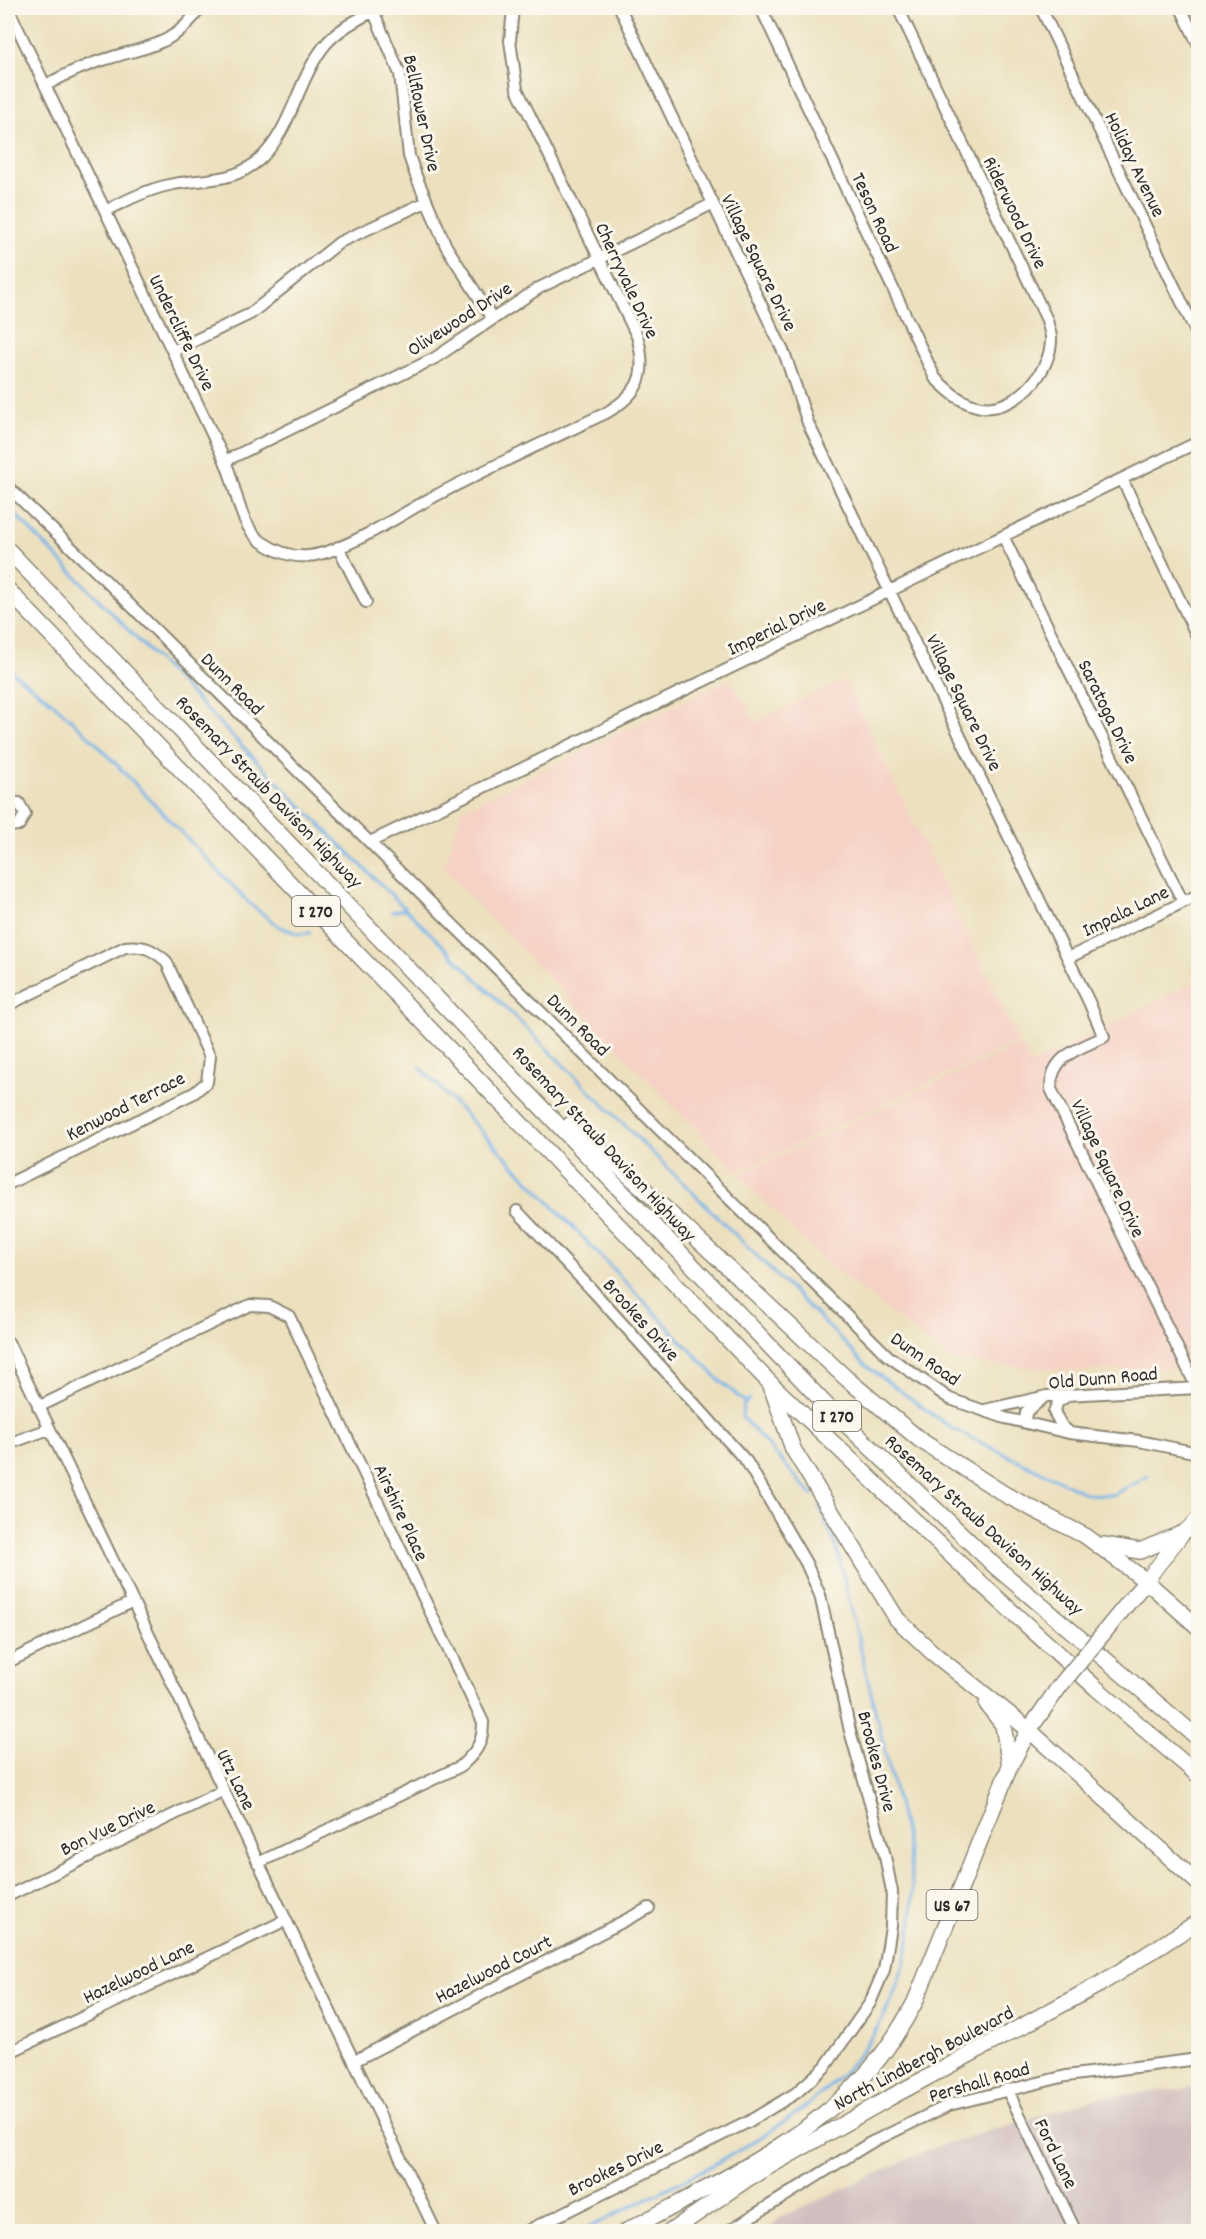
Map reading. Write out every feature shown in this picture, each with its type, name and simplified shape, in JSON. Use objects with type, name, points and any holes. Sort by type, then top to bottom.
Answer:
[{"type":"highway","name":"Rosemary Straub Davison Highway","points":[[8,550],[503,1065],[727,1303],[896,1474],[1036,1602],[1198,1738]]},
{"type":"highway","name":"I 270","points":[[8,590],[770,1383],[983,1587],[1198,1775]]},
{"type":"highway","points":[[503,1065],[644,1189],[848,1379],[920,1440],[1006,1495],[1093,1541],[1116,1549],[1140,1551],[1183,1533]]},
{"type":"highway","points":[[770,1383],[793,1449],[897,1620],[1029,1730],[1198,1883]]},
{"type":"highway","points":[[1115,1558],[1141,1560],[1183,1533]]},
{"type":"highway","points":[[1093,1541],[1146,1581],[1198,1627]]},
{"type":"highway","name":"North Lindbergh Boulevard","points":[[625,2232],[786,2140],[835,2105],[866,2074],[895,2037],[915,2002],[1010,1766],[1029,1730],[1059,1687],[1146,1581]]},
{"type":"highway","points":[[968,1681],[1003,1725],[1010,1766]]},
{"type":"highway","name":"North Lindbergh Boulevard","points":[[670,2232],[757,2173],[1100,1984],[1198,1922]]},
{"type":"main road","name":"North Lindbergh Boulevard","points":[[1146,1581],[1183,1533],[1198,1520]]},
{"type":"street","name":"Undercliffe Drive","points":[[8,8],[225,460],[254,536],[286,555],[310,556],[338,547]]},
{"type":"street","points":[[46,85],[86,66],[163,43],[190,22],[200,8]]},
{"type":"street","name":"Cherryvale Drive","points":[[338,547],[465,480],[622,404],[633,391],[644,364],[638,336],[517,89],[510,40],[513,8]]},
{"type":"street","name":"Village Square Drive","points":[[620,8],[785,355],[808,423],[892,590],[1104,1037],[1060,1059],[1051,1077],[1051,1089],[1198,1388]]},
{"type":"street","name":"Teson Road","points":[[761,8],[935,378],[948,391],[966,403],[983,408]]},
{"type":"street","name":"Riderwood Drive","points":[[898,8],[1039,302],[1051,338],[1042,370],[1032,384],[1008,401],[983,408]]},
{"type":"street","name":"Holiday Avenue","points":[[1041,8],[1198,336]]},
{"type":"street","points":[[1181,8],[1198,44]]},
{"type":"street","points":[[106,211],[152,189],[226,178],[243,172],[272,146],[325,44],[337,33],[376,9]]},
{"type":"street","name":"Bellflower Drive","points":[[376,9],[400,74],[409,156],[426,202],[446,246],[492,318]]},
{"type":"street","points":[[173,351],[250,314],[340,242],[426,202]]},
{"type":"street","name":"Olivewood Drive","points":[[225,460],[435,358],[492,318],[562,275],[600,260],[712,204]]},
{"type":"street","name":"Imperial Drive","points":[[370,842],[1198,442]]},
{"type":"street","points":[[1122,479],[1198,638]]},
{"type":"street","name":"Dunn Road","points":[[8,487],[104,579],[872,1341],[925,1384],[950,1399],[982,1411],[1069,1433],[1139,1440],[1198,1453]]},
{"type":"street","name":"Saratoga Drive","points":[[1003,536],[1183,902]]},
{"type":"street","points":[[338,547],[366,602]]},
{"type":"street","points":[[8,802],[19,803],[25,814],[19,825],[8,826]]},
{"type":"street","name":"Impala Lane","points":[[1068,958],[1198,895]]},
{"type":"street","name":"Kenwood Terrace","points":[[8,1005],[125,947],[140,945],[152,949],[166,961],[211,1059],[207,1082],[194,1093],[8,1184]]},
{"type":"street","name":"Brookes Drive","points":[[517,1211],[593,1291],[747,1462],[806,1563],[820,1595],[850,1731],[885,1856],[892,1892],[891,1928],[884,1970],[870,2002],[825,2067],[796,2093],[748,2122],[525,2232]]},
{"type":"street","name":"Airshire Place","points":[[38,1407],[250,1305],[269,1306],[289,1316],[483,1722],[483,1737],[478,1751],[461,1766],[258,1863]]},
{"type":"street","name":"Utz Lane","points":[[8,1342],[284,1921],[436,2232]]},
{"type":"street","name":"Old Dunn Road","points":[[1024,1422],[1026,1412],[1047,1396],[1198,1388]]},
{"type":"street","points":[[982,1411],[1047,1396]]},
{"type":"street","points":[[1068,1396],[1059,1402],[1054,1412],[1069,1433]]},
{"type":"street","points":[[8,1444],[49,1429]]},
{"type":"street","points":[[8,1662],[132,1602]]},
{"type":"street","name":"Bon Vue Drive","points":[[8,1896],[222,1791]]},
{"type":"street","name":"Hazelwood Court","points":[[354,2061],[649,1908]]},
{"type":"street","name":"Hazelwood Lane","points":[[8,2053],[284,1921]]},
{"type":"street","name":"Pershall Road","points":[[727,2232],[896,2129],[949,2105],[1066,2076],[1198,2059]]},
{"type":"street","name":"Ford Lane","points":[[1007,2089],[1076,2232]]},
{"type":"shaded area","points":[[730,679],[755,722],[845,680],[1018,1041],[737,1172],[444,869],[462,810]]},
{"type":"shaded area","points":[[1198,980],[1198,1367],[1080,1371],[952,1361],[822,1259],[738,1175],[1020,1044],[1032,1065]]},
{"type":"shaded area","points":[[1198,2087],[1198,2231],[765,2232],[781,2217],[935,2147],[1102,2097]]},
{"type":"waterway","points":[[8,507],[284,789],[865,1365],[951,1428],[1087,1494],[1113,1495],[1148,1476]]},
{"type":"waterway","points":[[8,669],[52,702],[94,741],[250,904],[280,927],[299,934],[310,933]]},
{"type":"waterway","points":[[392,912],[404,909]]},
{"type":"waterway","points":[[420,1067],[719,1380],[745,1402]]},
{"type":"waterway","points":[[749,1399],[743,1406],[742,1417],[813,1496]]},
{"type":"waterway","points":[[581,2232],[715,2164],[780,2125],[810,2103],[856,2058],[873,2035],[898,1984],[911,1929],[913,1900],[909,1855],[837,1549],[820,1507]]}]
